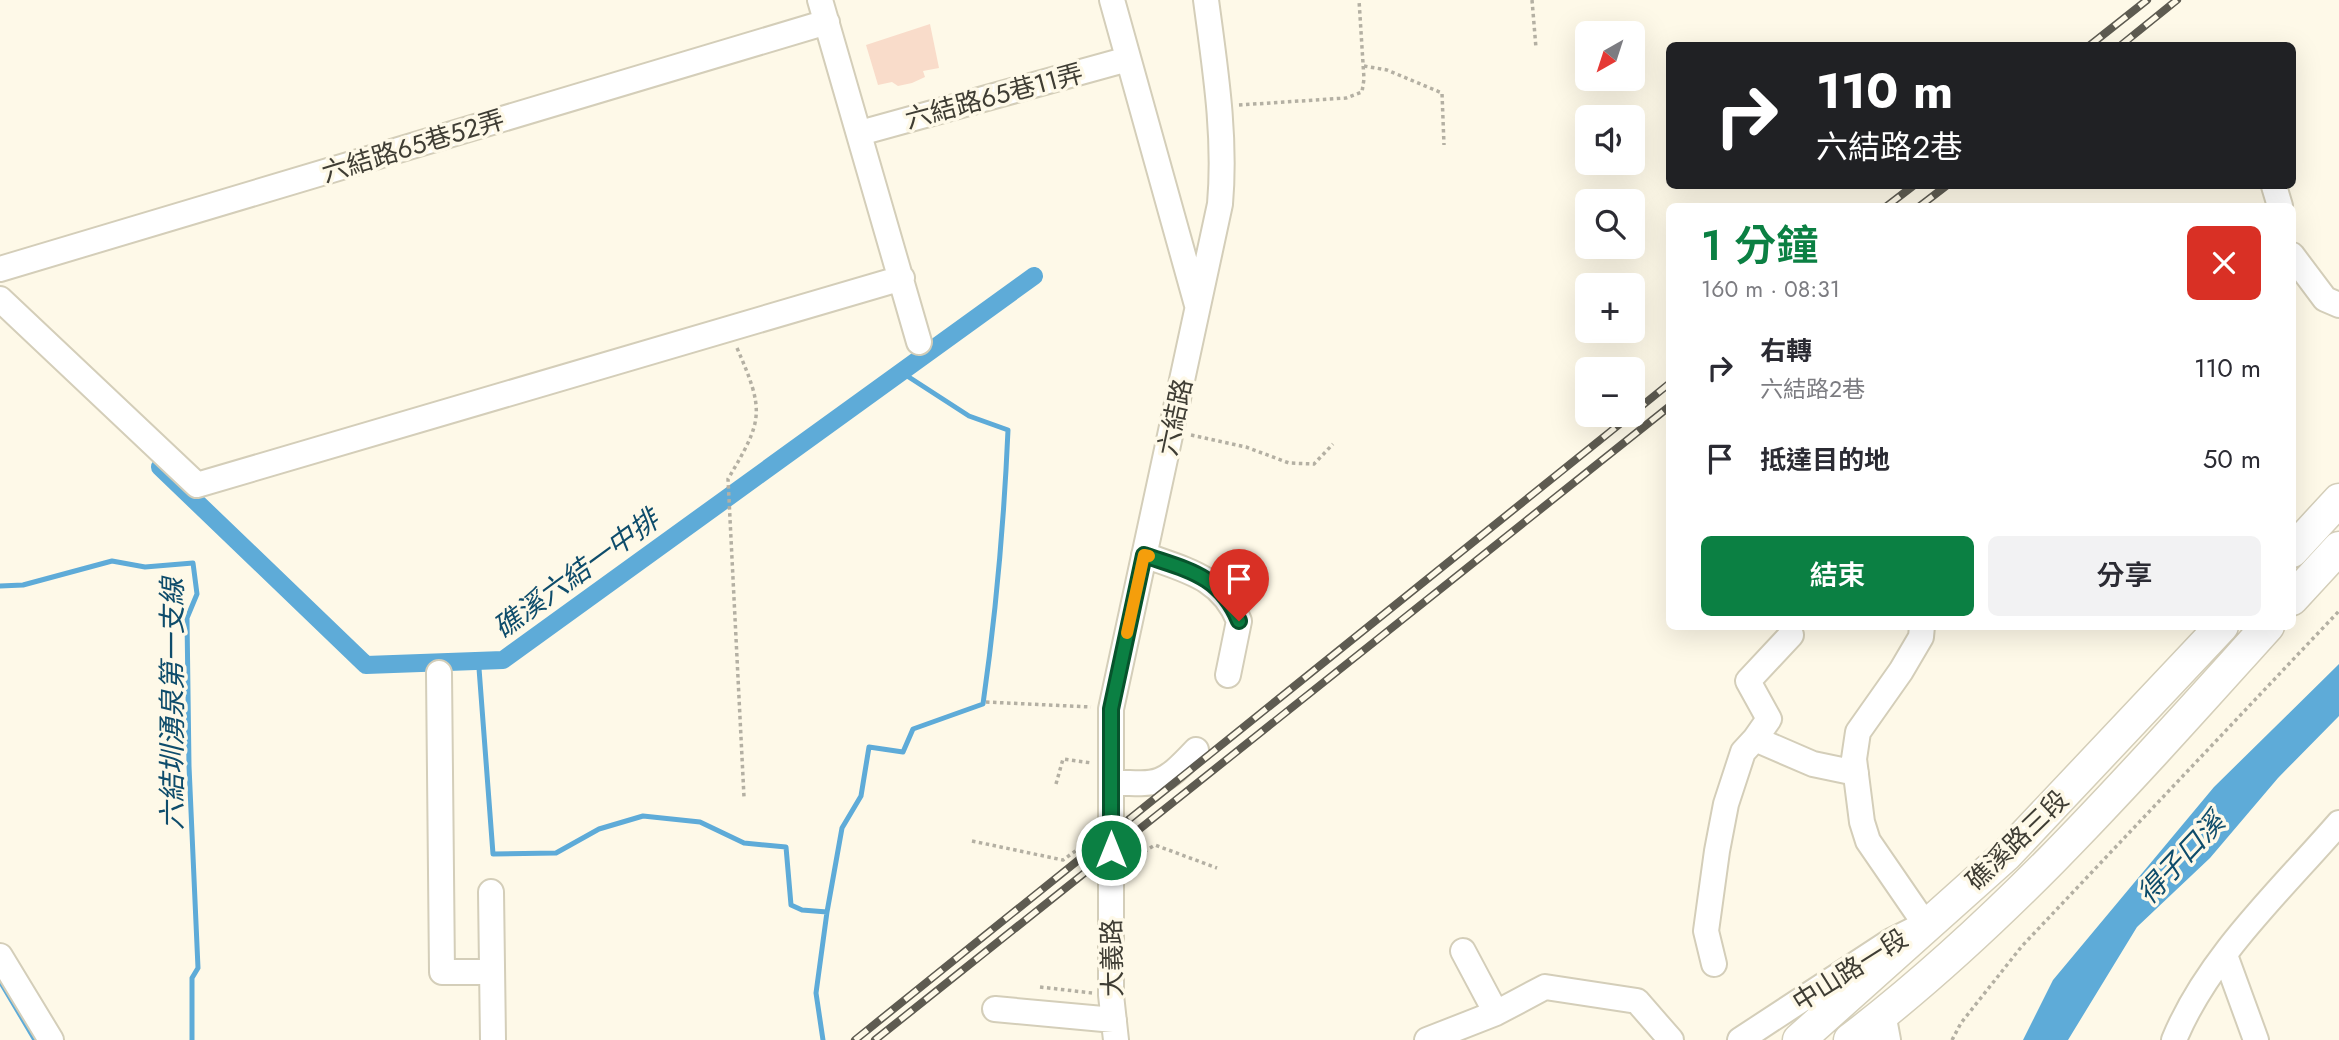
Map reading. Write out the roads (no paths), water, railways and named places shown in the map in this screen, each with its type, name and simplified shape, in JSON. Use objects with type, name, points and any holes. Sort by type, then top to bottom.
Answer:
[{"type":"main road","points":[[2296,547],[2339,500]]},
{"type":"main road","points":[[2296,595],[2339,548]]},
{"type":"main road","name":"礁溪路三段","points":[[1799,1040],[1925,924],[2006,855],[2218,630]]},
{"type":"main road","name":"礁溪路三段","points":[[1845,1039],[1885,1026],[1930,974],[2070,840],[2264,630]]},
{"type":"street","points":[[1112,0],[1199,309]]},
{"type":"street","name":"六結路","points":[[1111,830],[1111,709],[1220,204],[1223,170],[1220,106],[1206,0]]},
{"type":"street","points":[[824,11],[919,342]]},
{"type":"street","name":"六結路65巷52弄","points":[[0,269],[824,11]]},
{"type":"street","name":"六結路65巷11弄","points":[[860,133],[1128,60]]},
{"type":"street","points":[[2296,260],[2325,299],[2339,305]]},
{"type":"street","points":[[0,299],[197,485],[902,278]]},
{"type":"street","points":[[1144,555],[1203,576],[1223,592],[1239,621],[1228,675]]},
{"type":"street","points":[[1922,630],[1921,637],[1901,671],[1858,732],[1854,759],[1862,822],[1868,841],[1925,924]]},
{"type":"street","points":[[1714,964],[1706,930],[1726,804],[1743,752],[1769,719],[1748,681],[1791,635]]},
{"type":"street","points":[[439,673],[442,972],[491,972]]},
{"type":"street","points":[[1755,739],[1813,764],[1856,773]]},
{"type":"street","points":[[1111,774],[1152,785],[1171,777],[1196,750]]},
{"type":"street","points":[[2174,1040],[2185,1012],[2225,955],[2339,823]]},
{"type":"street","name":"大義路","points":[[1111,830],[1111,995],[1115,1030]]},
{"type":"street","points":[[491,892],[493,1040]]},
{"type":"street","name":"中山路一段","points":[[1741,1040],[1891,941],[1925,924]]},
{"type":"street","points":[[1463,951],[1496,1013]]},
{"type":"street","points":[[2225,955],[2256,1040]]},
{"type":"street","points":[[0,956],[51,1040]]},
{"type":"street","points":[[1427,1040],[1496,1013],[1545,987],[1637,1001],[1671,1040]]},
{"type":"street","points":[[995,1009],[1115,1030]]},
{"type":"water","name":"得子口溪","points":[[2339,664],[2339,716],[2278,778],[2210,858],[2137,927],[2068,1040],[2023,1040],[2053,980],[2214,787]]},
{"type":"waterway","name":"礁溪六結一中排","points":[[160,467],[366,665],[503,660],[1034,276]]},
{"type":"waterway","points":[[823,1040],[816,993],[827,912],[842,828],[861,796],[869,747],[903,752],[913,729],[983,704],[992,636],[1008,430],[969,416],[901,372]]},
{"type":"waterway","name":"六結圳湧泉第一支線","points":[[0,586],[23,585],[112,561],[145,567],[193,563],[197,594],[187,618],[189,766],[198,968],[192,978],[192,1040]]},
{"type":"waterway","points":[[478,655],[493,854],[556,853],[599,829],[643,816],[700,822],[744,843],[786,847],[791,905],[802,910],[827,912]]},
{"type":"waterway","points":[[0,981],[35,1040]]},
{"type":"railway","points":[[2094,42],[2147,0]]},
{"type":"railway","points":[[2125,42],[2177,0]]},
{"type":"railway","points":[[1891,203],[1909,189]]},
{"type":"railway","points":[[1924,203],[1942,189]]},
{"type":"railway","points":[[1645,403],[1666,386]]},
{"type":"railway","points":[[875,1040],[1666,409]]},
{"type":"railway","points":[[855,1040],[1616,427]]}]
